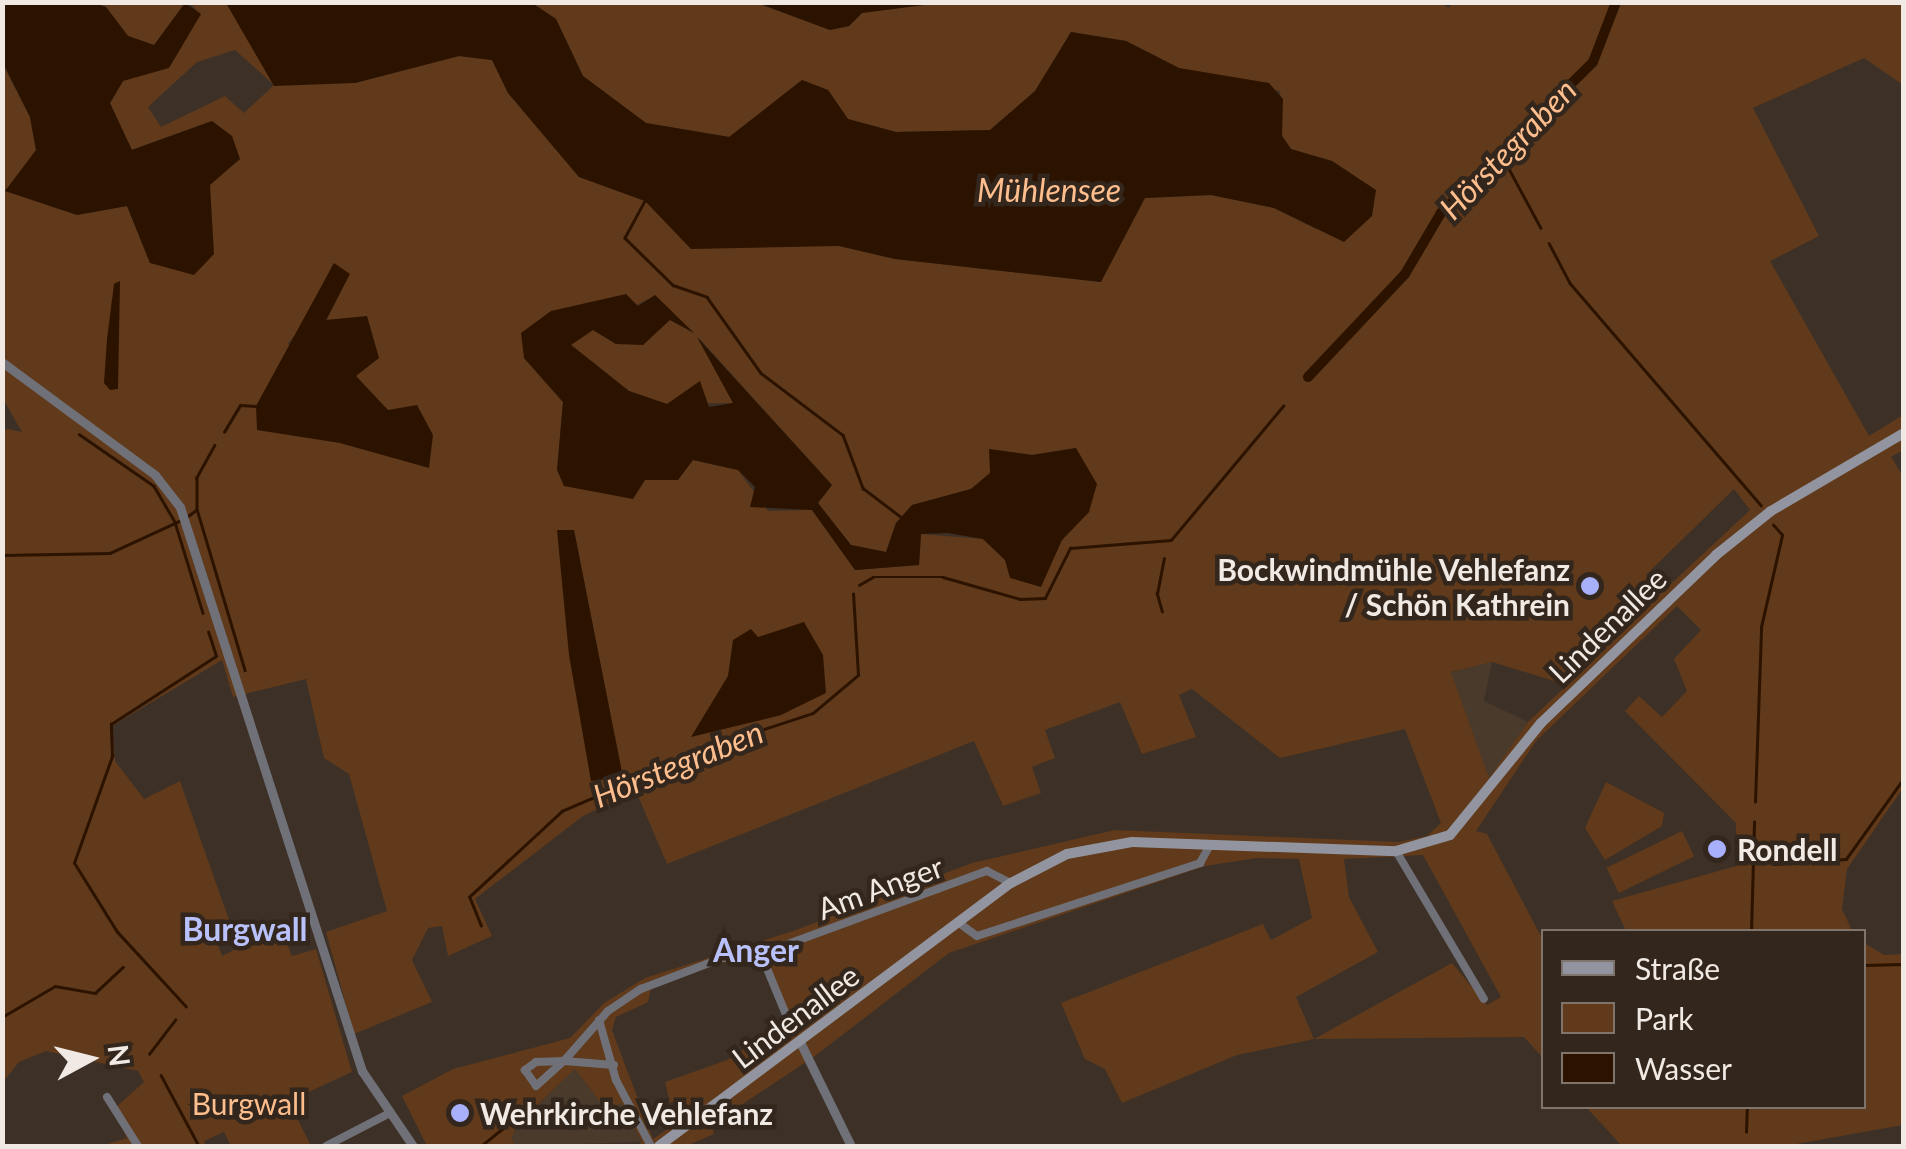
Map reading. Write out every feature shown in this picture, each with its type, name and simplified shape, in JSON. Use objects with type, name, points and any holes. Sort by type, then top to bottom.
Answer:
[{"type":"main road","name":"Lindenallee","points":[[659,1146],[1038,866],[1098,846],[1396,851],[1427,846],[1466,823],[1541,724],[1716,556],[1771,511],[1904,434]]},
{"type":"street","points":[[2,362],[171,491],[190,528],[346,1027],[388,1114],[413,1146]]},
{"type":"street","points":[[959,922],[977,936],[1017,924],[1200,863],[1210,845]]},
{"type":"street","points":[[1396,851],[1484,999]]},
{"type":"street","name":"Am Anger","points":[[614,1064],[564,1061],[529,1064],[526,1078],[536,1086],[564,1061],[598,1020],[641,988],[722,958],[761,954],[987,870],[1010,884]]},
{"type":"street","points":[[761,954],[787,1018]]},
{"type":"street","points":[[598,1020],[650,1146]]},
{"type":"street","points":[[801,1044],[851,1146]]},
{"type":"street","points":[[107,1097],[138,1146]]},
{"type":"street","points":[[326,1146],[388,1114]]},
{"type":"shaded area","points":[[1492,662],[1484,701],[1528,722],[1489,779],[1451,672]]},
{"type":"shaded area","points":[[575,1069],[607,1111],[621,1103],[642,1142],[516,1146],[510,1139],[517,1124]]},
{"type":"green space","points":[[226,2],[355,83],[459,56],[492,60],[508,93],[579,177],[645,201],[698,245],[839,246],[895,259],[1100,282],[1144,198],[1211,195],[1274,208],[1316,229],[1375,190],[1332,161],[1292,150],[1282,136],[1280,91],[1179,68],[1126,41],[1071,32],[1035,91],[990,130],[896,132],[848,119],[828,90],[802,80],[730,137],[646,123],[583,76],[556,19],[532,3],[757,3],[830,30],[849,26],[862,13],[940,2],[1440,2],[1449,8],[1453,2],[1903,3],[1903,85],[1864,58],[1753,108],[1819,236],[1770,261],[1869,436],[1903,415],[1903,450],[1891,457],[1904,478],[1903,788],[1847,869],[1842,909],[1851,929],[1625,929],[1612,901],[1736,866],[1736,823],[1625,711],[1639,696],[1662,717],[1687,691],[1674,659],[1701,630],[1677,606],[1536,741],[1476,831],[1487,834],[1541,936],[1541,1056],[1524,1037],[1314,1039],[1237,1055],[1122,1103],[1105,1069],[1085,1059],[1061,1003],[1263,924],[1271,940],[1312,918],[1299,859],[1257,858],[1205,866],[949,953],[815,1056],[711,1125],[714,1134],[686,1146],[636,1146],[642,1142],[621,1103],[607,1111],[575,1069],[517,1124],[511,1139],[516,1146],[427,1146],[402,1096],[453,1069],[570,1038],[604,1003],[645,978],[793,931],[972,863],[1115,830],[1399,842],[1427,836],[1441,823],[1405,729],[1280,758],[1192,689],[1179,695],[1196,737],[1142,754],[1120,702],[1045,730],[1055,758],[1032,767],[1041,793],[1003,806],[974,741],[667,864],[636,791],[583,816],[475,899],[492,936],[448,956],[442,926],[428,928],[412,960],[432,1002],[354,1034],[326,932],[387,911],[349,774],[324,758],[306,679],[233,697],[222,660],[112,726],[115,761],[144,799],[180,781],[229,920],[213,931],[222,956],[266,934],[284,936],[292,956],[316,949],[352,1072],[289,1101],[311,1146],[231,1146],[224,1132],[204,1141],[206,1146],[101,1146],[127,1138],[113,1110],[144,1082],[138,1071],[46,1051],[19,1062],[3,1082],[2,428],[22,432],[3,399],[2,63],[30,117],[36,151],[6,191],[77,215],[127,206],[150,263],[210,185],[212,121],[131,150],[110,103],[123,81],[201,15],[190,3]],"holes":[[[235,50],[274,85],[244,113],[225,96],[161,127],[148,107],[197,62]],[[333,264],[349,275],[326,321],[367,317],[373,348],[356,376],[429,467],[340,443],[288,343],[306,323]],[[655,296],[694,333],[670,320],[616,344],[593,330],[570,344],[629,391],[667,404],[733,403],[698,337],[832,485],[818,503],[851,545],[886,552],[896,523],[912,505],[971,489],[990,473],[990,449],[1032,455],[1075,448],[1089,512],[1062,540],[1005,560],[983,539],[921,534],[919,565],[855,570],[812,510],[768,511],[738,470],[693,460],[677,480],[557,470],[563,402],[524,358]],[[1734,489],[1750,510],[1660,594],[1646,575]],[[574,530],[622,776],[591,781]],[[1492,662],[1567,685],[1528,722],[1489,778],[1451,672]],[[729,676],[781,715],[692,736]],[[1423,855],[1501,997],[1487,1005],[1452,963],[1314,1039],[1296,997],[1378,952],[1349,897],[1344,859]],[[766,958],[791,1019],[727,1060],[665,1082],[670,1103],[679,1099],[686,1116],[653,1139],[612,1030],[616,1017],[648,1002],[651,988],[720,963]]]},
{"type":"green space","points":[[94,3],[185,3],[154,45],[128,36],[106,7]]},
{"type":"green space","points":[[1606,782],[1664,813],[1662,826],[1605,860],[1585,828]]},
{"type":"green space","points":[[1682,831],[1694,856],[1619,893],[1607,868]]},
{"type":"green space","points":[[1866,944],[1884,955],[1903,954],[1903,1125],[1785,1146],[1622,1146],[1588,1109],[1866,1109]]},
{"type":"water","points":[[3,2],[94,3],[106,7],[128,36],[154,45],[185,3],[201,14],[169,68],[123,81],[110,103],[132,150],[212,121],[232,136],[240,159],[210,185],[214,254],[194,275],[150,263],[127,206],[77,215],[5,191],[36,150],[30,117],[3,63]]},
{"type":"water","name":"Mühlensee","points":[[226,3],[532,3],[556,19],[583,76],[646,123],[729,137],[802,80],[828,90],[848,119],[896,132],[990,130],[1035,91],[1071,32],[1126,41],[1179,68],[1269,83],[1283,99],[1282,136],[1291,149],[1332,161],[1376,190],[1372,216],[1344,242],[1274,208],[1211,195],[1145,198],[1101,282],[895,259],[839,246],[691,249],[645,201],[579,177],[508,93],[492,60],[459,56],[355,83],[274,86]]},
{"type":"water","points":[[757,3],[940,3],[862,13],[849,26],[830,30]]},
{"type":"water","points":[[334,263],[350,274],[326,320],[367,316],[379,358],[356,376],[388,410],[417,405],[433,435],[429,468],[340,443],[257,430],[256,406]]},
{"type":"water","points":[[120,281],[118,389],[110,390],[104,383],[107,339],[114,284]]},
{"type":"water","points":[[626,294],[638,306],[655,295],[694,333],[670,320],[643,345],[616,344],[593,330],[571,345],[629,391],[667,404],[700,381],[709,407],[733,403],[697,337],[832,485],[818,503],[851,545],[886,552],[896,523],[912,505],[971,489],[990,473],[989,449],[1032,455],[1076,448],[1097,484],[1089,512],[1062,540],[1041,587],[1010,578],[1005,560],[983,539],[948,533],[921,534],[919,565],[855,570],[812,510],[750,507],[755,487],[738,470],[693,460],[678,480],[645,480],[633,499],[564,486],[557,470],[563,402],[524,358],[521,333],[551,311]]},
{"type":"water","points":[[557,530],[574,530],[623,777],[591,781],[569,655]]},
{"type":"water","points":[[804,622],[823,655],[826,693],[781,715],[691,737],[728,676],[733,640],[751,629],[758,637]]},
{"type":"waterway","name":"Hörstegraben","points":[[1308,377],[1405,274],[1441,213],[1593,62],[1616,2]]},
{"type":"waterway","points":[[1500,152],[1541,228]]},
{"type":"waterway","points":[[645,201],[625,238],[673,285],[707,297],[761,373],[843,435],[863,488],[901,517]]},
{"type":"waterway","points":[[1549,243],[1570,283],[1761,505]]},
{"type":"waterway","points":[[224,432],[240,405],[256,406]]},
{"type":"waterway","name":"Hörstegraben","points":[[859,585],[873,577],[943,577],[1020,599],[1045,598],[1070,548],[1171,540],[1283,406]]},
{"type":"waterway","points":[[79,434],[154,486],[175,522],[203,613]]},
{"type":"waterway","points":[[215,445],[197,478],[197,509],[245,670]]},
{"type":"waterway","points":[[188,516],[196,510]]},
{"type":"waterway","points":[[2,555],[110,553],[179,521]]},
{"type":"waterway","points":[[1755,802],[1761,627],[1782,535],[1773,525]]},
{"type":"waterway","points":[[1162,612],[1157,594],[1164,559]]},
{"type":"waterway","name":"Hörstegraben","points":[[481,926],[469,897],[562,811],[712,746],[813,713],[858,675],[853,594]]},
{"type":"waterway","points":[[186,1007],[117,932],[74,863],[112,756],[111,724],[216,656],[208,632]]},
{"type":"waterway","points":[[1774,864],[1846,859],[1904,778]]},
{"type":"waterway","points":[[1751,929],[1754,822]]},
{"type":"waterway","points":[[1866,965],[1904,964]]},
{"type":"waterway","points":[[2,1017],[55,986],[95,993],[123,967]]},
{"type":"waterway","points":[[149,1054],[175,1020]]},
{"type":"waterway","points":[[161,1075],[199,1146]]},
{"type":"waterway","points":[[1746,1132],[1747,1109]]},
{"type":"waterway","points":[[481,1146],[512,1121]]},
{"type":"place","name":"Bockwindmühle Vehlefanz / Schön Kathrein","points":[[1590,586]]},
{"type":"place","name":"Rondell","points":[[1717,849]]},
{"type":"place","name":"Wehrkirche Vehlefanz","points":[[460,1113]]},
{"type":"district","name":"Burgwall","points":[[245,929]]},
{"type":"district","name":"Anger","points":[[756,950]]}]
